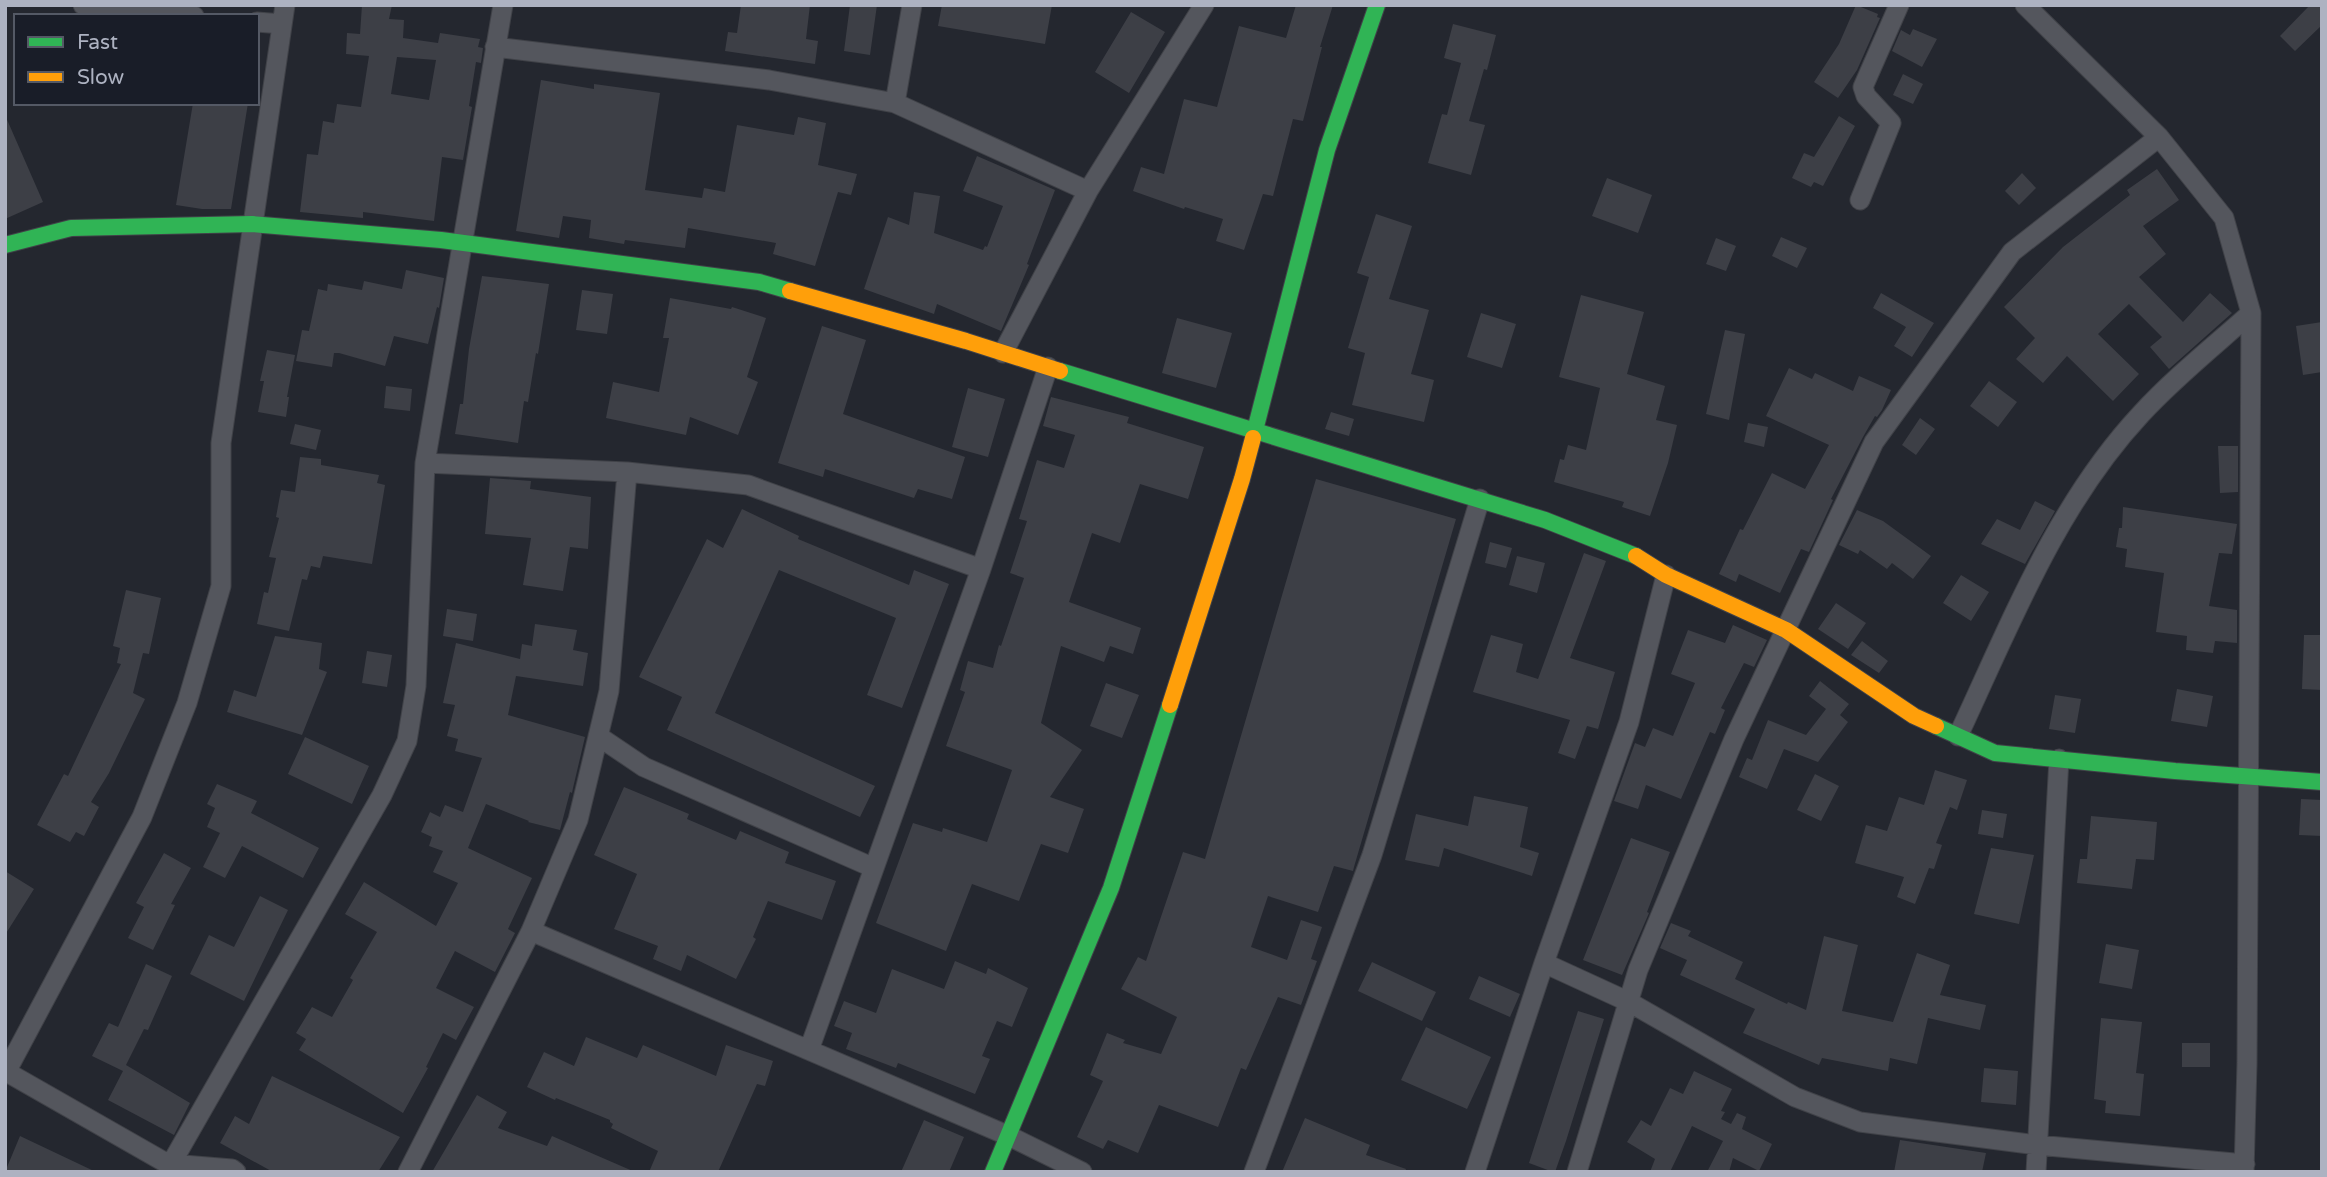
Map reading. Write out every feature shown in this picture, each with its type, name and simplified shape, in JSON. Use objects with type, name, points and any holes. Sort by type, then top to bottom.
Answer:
[{"type":"main road","points":[[993,1172],[1111,888],[1242,479],[1327,150],[1377,5]]},
{"type":"main road","points":[[5,245],[71,228],[252,224],[462,243],[758,282],[1003,353],[1545,520],[1642,558],[1666,575],[1786,630],[1914,716],[1995,753],[2249,778],[2322,782]]},
{"type":"street","points":[[83,5],[174,14]]},
{"type":"street","points":[[176,1168],[382,795],[407,741],[416,686],[425,463],[502,5]]},
{"type":"street","points":[[895,103],[912,5]]},
{"type":"street","points":[[1003,353],[1088,191],[1204,5]]},
{"type":"street","points":[[1860,200],[1891,123],[1866,96],[1863,87],[1899,5]]},
{"type":"street","points":[[1544,963],[1629,1002],[1795,1097],[1860,1122],[2245,1168],[2251,313],[2224,218],[2160,137],[2025,5]]},
{"type":"street","points":[[236,1172],[232,1169],[176,1168],[6,1072],[142,817],[187,703],[218,599],[221,586],[221,443],[283,15],[259,21]]},
{"type":"street","points":[[495,47],[769,80],[895,103],[1088,191]]},
{"type":"street","points":[[1577,1172],[1639,970],[1734,739],[1874,442],[2012,252],[2160,137]]},
{"type":"street","points":[[1958,736],[2038,565],[2084,487],[2141,414],[2251,313]]},
{"type":"street","points":[[809,1050],[981,569],[1048,367]]},
{"type":"street","points":[[425,463],[627,472],[748,485],[981,569]]},
{"type":"street","points":[[408,1172],[531,931],[578,820],[609,691],[627,472]]},
{"type":"street","points":[[1254,1172],[1371,855],[1480,499]]},
{"type":"street","points":[[1475,1172],[1544,963],[1629,722],[1666,575]]},
{"type":"street","points":[[598,736],[644,767],[874,868]]},
{"type":"street","points":[[2036,1172],[2059,759]]},
{"type":"street","points":[[531,931],[1009,1136],[1082,1172]]},
{"type":"building","points":[[362,5],[392,5],[389,19],[404,20],[403,38],[438,43],[440,33],[480,39],[478,47],[483,48],[481,63],[476,62],[463,160],[442,157],[434,221],[363,212],[363,218],[300,212],[307,154],[318,155],[323,121],[334,123],[337,104],[361,107],[369,56],[346,54],[347,33],[360,34]],"holes":[[[397,57],[436,60],[429,100],[391,94]]]},
{"type":"building","points":[[741,5],[810,5],[806,39],[818,41],[815,64],[725,51],[728,32],[737,33]]},
{"type":"building","points":[[850,5],[877,5],[870,55],[844,51]]},
{"type":"building","points":[[942,5],[1052,5],[1045,44],[938,26]]},
{"type":"building","points":[[1296,5],[1333,5],[1303,121],[1293,119],[1273,196],[1263,194],[1244,250],[1216,241],[1223,219],[1133,191],[1141,167],[1164,174],[1184,99],[1217,107],[1239,26],[1286,38]]},
{"type":"building","points":[[1856,5],[1878,14],[1877,17],[1880,18],[1857,70],[1838,98],[1814,82],[1839,44]]},
{"type":"building","points":[[2310,5],[2322,5],[2322,25],[2295,51],[2280,36]]},
{"type":"building","points":[[1131,12],[1165,32],[1129,93],[1095,72]]},
{"type":"building","points":[[1453,24],[1496,35],[1469,121],[1485,125],[1471,175],[1428,163],[1442,114],[1447,115],[1461,63],[1444,58]]},
{"type":"building","points":[[1913,29],[1937,39],[1922,67],[1892,51],[1901,30],[1910,35]]},
{"type":"building","points":[[1903,74],[1923,84],[1913,104],[1893,95]]},
{"type":"building","points":[[541,80],[594,89],[594,84],[660,93],[645,190],[702,198],[704,188],[725,192],[737,125],[794,135],[798,117],[826,123],[818,165],[857,174],[851,195],[838,192],[815,266],[773,254],[776,243],[688,228],[685,248],[625,240],[624,244],[589,238],[591,220],[563,216],[559,238],[516,231]]},
{"type":"building","points":[[193,105],[248,105],[231,209],[202,209],[176,205]]},
{"type":"building","points":[[5,115],[43,202],[5,219]]},
{"type":"building","points":[[1839,116],[1855,126],[1823,186],[1814,182],[1811,187],[1792,178],[1804,153],[1814,157]]},
{"type":"building","points":[[977,156],[1055,190],[1027,264],[1029,265],[1001,331],[937,304],[934,314],[864,289],[888,217],[909,225],[914,192],[940,196],[934,233],[983,250],[987,247],[1003,206],[963,191]]},
{"type":"building","points":[[2157,169],[2179,200],[2143,226],[2166,254],[2139,277],[2183,322],[2210,293],[2232,313],[2169,369],[2150,347],[2162,337],[2129,304],[2098,334],[2139,374],[2113,401],[2067,356],[2043,383],[2016,359],[2035,338],[2004,307],[2063,247],[2130,195],[2127,190]]},
{"type":"building","points":[[2022,173],[2036,188],[2019,205],[2005,191]]},
{"type":"building","points":[[1607,178],[1652,195],[1638,233],[1592,216]]},
{"type":"building","points":[[1376,214],[1412,226],[1389,299],[1429,310],[1411,374],[1434,380],[1424,422],[1352,405],[1365,353],[1348,348],[1369,277],[1357,273]]},
{"type":"building","points":[[1781,237],[1807,248],[1797,268],[1772,256]]},
{"type":"building","points":[[1716,238],[1736,246],[1726,271],[1706,264]]},
{"type":"building","points":[[406,270],[444,278],[439,308],[437,307],[428,344],[394,336],[385,366],[339,353],[334,353],[332,367],[296,361],[302,330],[309,331],[318,289],[327,291],[328,284],[362,290],[364,281],[402,289]]},
{"type":"building","points":[[482,276],[549,284],[538,354],[536,353],[528,402],[524,401],[518,443],[455,434],[460,404],[463,404],[469,349]]},
{"type":"building","points":[[582,290],[613,294],[607,334],[576,330]]},
{"type":"building","points":[[1881,293],[1934,323],[1912,357],[1894,346],[1906,327],[1873,308]]},
{"type":"building","points":[[1581,295],[1644,312],[1627,374],[1665,386],[1656,420],[1677,425],[1668,463],[1650,516],[1622,507],[1624,502],[1554,482],[1560,459],[1564,460],[1568,445],[1586,450],[1600,388],[1559,377]]},
{"type":"building","points":[[670,298],[731,309],[732,307],[766,318],[747,377],[758,382],[738,435],[690,417],[686,435],[606,418],[613,382],[659,392],[669,338],[663,338]]},
{"type":"building","points":[[1481,313],[1516,324],[1502,368],[1467,357]]},
{"type":"building","points":[[1177,318],[1232,333],[1216,388],[1162,373]]},
{"type":"building","points":[[2322,322],[2322,372],[2303,375],[2296,326]]},
{"type":"building","points":[[822,326],[866,340],[843,414],[965,457],[952,499],[918,489],[914,498],[825,469],[823,477],[778,463]]},
{"type":"building","points":[[1725,330],[1745,334],[1729,420],[1706,414]]},
{"type":"building","points":[[267,350],[295,355],[286,417],[258,412],[264,381],[260,381]]},
{"type":"building","points":[[1789,368],[1812,379],[1815,373],[1853,391],[1859,376],[1891,390],[1831,499],[1833,500],[1809,552],[1801,549],[1780,593],[1739,574],[1736,582],[1719,574],[1740,529],[1743,530],[1772,473],[1805,489],[1829,445],[1766,416]]},
{"type":"building","points":[[1989,381],[2017,402],[1998,427],[1970,406]]},
{"type":"building","points":[[386,386],[412,389],[410,411],[384,408]]},
{"type":"building","points":[[968,388],[1005,399],[988,457],[952,447]]},
{"type":"building","points":[[1051,397],[1129,417],[1127,423],[1204,447],[1188,499],[1140,484],[1120,543],[1092,533],[1069,602],[1141,628],[1133,654],[1110,646],[1104,662],[1061,646],[1041,723],[1082,750],[1050,797],[1084,809],[1068,853],[1041,844],[1019,901],[972,884],[946,951],[876,923],[913,823],[942,832],[943,828],[987,842],[1012,770],[946,746],[965,692],[960,690],[968,661],[993,668],[1024,578],[1010,573],[1027,521],[1019,519],[1037,460],[1064,468],[1075,435],[1043,426]]},
{"type":"building","points":[[1331,412],[1354,419],[1349,436],[1325,429]]},
{"type":"building","points":[[1920,418],[1935,429],[1916,455],[1902,445]]},
{"type":"building","points":[[1748,423],[1768,427],[1764,447],[1744,442]]},
{"type":"building","points":[[295,424],[321,430],[316,450],[290,444]]},
{"type":"building","points":[[2218,446],[2238,446],[2238,492],[2220,493]]},
{"type":"building","points":[[300,457],[321,459],[321,465],[379,475],[377,483],[385,485],[372,564],[323,556],[320,568],[311,566],[307,580],[302,579],[289,631],[257,624],[264,592],[268,593],[276,558],[269,557],[279,518],[276,517],[281,490],[295,492]]},
{"type":"building","points":[[490,478],[531,481],[530,489],[591,497],[588,549],[570,547],[563,591],[523,585],[531,538],[485,534]]},
{"type":"building","points":[[1316,479],[1456,519],[1353,871],[1334,866],[1318,912],[1268,896],[1251,947],[1287,960],[1301,920],[1322,927],[1311,959],[1317,961],[1301,1005],[1278,997],[1246,1070],[1241,1068],[1218,1127],[1159,1105],[1138,1153],[1108,1140],[1103,1149],[1077,1137],[1103,1081],[1090,1075],[1107,1033],[1125,1040],[1123,1043],[1161,1054],[1177,1017],[1121,989],[1138,957],[1146,961],[1183,852],[1205,859]]},
{"type":"building","points":[[2035,501],[2055,511],[2025,564],[1981,544],[1997,519],[2020,530]]},
{"type":"building","points":[[2123,507],[2237,524],[2232,554],[2219,553],[2209,606],[2237,610],[2237,643],[2215,641],[2213,653],[2186,650],[2187,636],[2156,632],[2164,573],[2125,567],[2127,549],[2116,547],[2119,528],[2122,528]]},
{"type":"building","points":[[742,509],[799,536],[798,539],[909,585],[914,570],[949,584],[902,708],[867,695],[896,618],[779,570],[715,713],[875,786],[860,817],[667,730],[682,697],[639,677],[707,539],[723,548]]},
{"type":"building","points":[[1857,510],[1883,521],[1931,556],[1913,579],[1892,563],[1887,569],[1860,550],[1858,554],[1839,545]]},
{"type":"building","points":[[1490,542],[1512,548],[1506,568],[1485,563]]},
{"type":"building","points":[[1584,553],[1606,561],[1570,658],[1615,672],[1598,729],[1587,726],[1575,759],[1558,753],[1570,720],[1473,692],[1491,635],[1523,644],[1516,672],[1538,679]]},
{"type":"building","points":[[1517,556],[1545,563],[1537,593],[1509,585]]},
{"type":"building","points":[[1961,575],[1989,592],[1971,621],[1943,603]]},
{"type":"building","points":[[126,590],[161,598],[149,654],[143,653],[133,693],[145,699],[109,773],[91,802],[99,807],[84,836],[76,832],[70,842],[37,825],[64,774],[68,776],[121,664],[117,663],[120,648],[113,646]]},
{"type":"building","points":[[1836,603],[1866,623],[1848,649],[1818,629]]},
{"type":"building","points":[[447,609],[477,614],[473,641],[443,636]]},
{"type":"building","points":[[535,624],[577,630],[573,650],[588,653],[583,686],[516,676],[508,715],[585,737],[572,793],[570,792],[560,830],[528,822],[486,804],[468,848],[532,878],[508,929],[515,933],[495,972],[455,951],[436,988],[474,1007],[456,1040],[443,1033],[426,1067],[428,1068],[403,1113],[299,1050],[306,1039],[296,1033],[312,1007],[332,1017],[353,980],[350,978],[377,932],[345,914],[364,882],[436,926],[458,883],[433,872],[443,851],[429,846],[432,837],[421,832],[430,812],[440,817],[445,805],[463,812],[482,758],[455,751],[458,739],[447,736],[455,705],[443,703],[456,643],[520,659],[522,644],[532,646]]},
{"type":"building","points":[[1733,625],[1767,640],[1754,667],[1744,663],[1721,708],[1725,710],[1715,734],[1710,732],[1681,799],[1646,785],[1638,809],[1614,801],[1635,743],[1645,747],[1653,728],[1673,736],[1695,683],[1671,674],[1688,630],[1725,643]]},
{"type":"building","points":[[2304,635],[2322,635],[2322,690],[2302,689]]},
{"type":"building","points":[[275,636],[322,643],[319,669],[327,672],[302,735],[227,712],[234,690],[256,697]]},
{"type":"building","points":[[1862,641],[1888,661],[1879,673],[1851,655]]},
{"type":"building","points":[[367,651],[392,655],[387,687],[362,683]]},
{"type":"building","points":[[1820,681],[1849,704],[1840,715],[1848,722],[1818,762],[1784,749],[1767,789],[1739,777],[1747,758],[1752,760],[1768,720],[1806,735],[1826,709],[1809,696]]},
{"type":"building","points":[[1106,683],[1139,695],[1122,738],[1090,726]]},
{"type":"building","points":[[2177,689],[2213,696],[2207,727],[2171,721]]},
{"type":"building","points":[[2055,695],[2081,699],[2075,733],[2049,729]]},
{"type":"building","points":[[305,737],[369,766],[352,804],[288,774]]},
{"type":"building","points":[[1935,770],[1967,780],[1957,810],[1950,807],[1936,843],[1942,845],[1934,869],[1929,868],[1915,904],[1897,897],[1904,877],[1855,863],[1866,825],[1887,831],[1899,797],[1924,805]]},
{"type":"building","points":[[1815,774],[1839,786],[1821,821],[1797,810]]},
{"type":"building","points":[[217,784],[257,801],[251,813],[319,848],[303,878],[242,846],[225,878],[203,867],[220,833],[207,827],[215,808],[207,804]]},
{"type":"building","points":[[624,787],[689,814],[687,819],[736,840],[740,831],[789,852],[785,863],[836,881],[822,920],[768,901],[753,937],[756,939],[736,979],[687,955],[681,971],[653,959],[658,946],[614,929],[637,874],[594,855]]},
{"type":"building","points":[[1474,796],[1528,807],[1520,847],[1539,853],[1532,876],[1444,848],[1439,867],[1405,860],[1416,814],[1468,826]]},
{"type":"building","points":[[2301,799],[2322,800],[2322,836],[2299,835]]},
{"type":"building","points":[[1982,810],[2007,814],[2003,838],[1978,834]]},
{"type":"building","points":[[2091,816],[2157,822],[2154,860],[2136,859],[2132,889],[2077,883],[2080,859],[2087,859]]},
{"type":"building","points":[[1631,838],[1670,852],[1647,912],[1649,913],[1622,975],[1583,960]]},
{"type":"building","points":[[1991,848],[2034,855],[2019,924],[1974,914]]},
{"type":"building","points":[[164,853],[191,868],[171,904],[175,905],[153,950],[128,938],[144,907],[136,903]]},
{"type":"building","points":[[5,871],[34,889],[5,935]]},
{"type":"building","points":[[260,896],[288,910],[244,1001],[190,974],[209,935],[234,947]]},
{"type":"building","points":[[1671,923],[1691,931],[1688,936],[1743,962],[1735,979],[1787,1004],[1788,1002],[1806,1010],[1824,936],[1858,945],[1842,1011],[1893,1022],[1917,953],[1950,965],[1940,995],[1986,1005],[1980,1030],[1928,1018],[1917,1064],[1890,1058],[1888,1071],[1822,1058],[1819,1065],[1743,1033],[1755,1009],[1680,975],[1687,960],[1660,948]]},
{"type":"building","points":[[2106,944],[2139,950],[2132,989],[2099,983]]},
{"type":"building","points":[[955,961],[986,974],[988,968],[1028,988],[1012,1027],[997,1021],[982,1056],[990,1059],[975,1094],[898,1063],[896,1068],[846,1049],[852,1033],[834,1026],[844,1001],[876,1013],[892,969],[944,989]]},
{"type":"building","points":[[1372,962],[1436,992],[1422,1021],[1358,991]]},
{"type":"building","points":[[146,964],[172,976],[148,1030],[144,1029],[126,1065],[190,1103],[174,1135],[108,1100],[123,1071],[92,1056],[109,1023],[118,1027]]},
{"type":"building","points":[[1479,976],[1520,994],[1510,1017],[1469,999]]},
{"type":"building","points":[[1578,1011],[1604,1019],[1566,1141],[1553,1172],[1529,1163]]},
{"type":"building","points":[[2101,1018],[2142,1022],[2136,1073],[2144,1074],[2140,1116],[2105,1113],[2106,1101],[2094,1099]]},
{"type":"building","points":[[1426,1027],[1491,1057],[1467,1109],[1401,1080]]},
{"type":"building","points":[[586,1037],[637,1058],[643,1045],[716,1076],[726,1045],[773,1061],[765,1086],[757,1084],[718,1172],[649,1172],[658,1151],[611,1128],[613,1124],[610,1120],[527,1087],[544,1052],[574,1066]]},
{"type":"building","points":[[2182,1043],[2210,1043],[2210,1067],[2182,1067]]},
{"type":"building","points":[[1984,1068],[2018,1071],[2016,1105],[1981,1102]]},
{"type":"building","points":[[1694,1071],[1732,1089],[1721,1111],[1725,1112],[1721,1119],[1731,1124],[1737,1113],[1746,1117],[1742,1129],[1772,1144],[1759,1171],[1733,1158],[1729,1172],[1707,1172],[1723,1141],[1692,1126],[1670,1172],[1650,1172],[1655,1159],[1627,1142],[1641,1120],[1651,1126],[1670,1088],[1683,1094]]},
{"type":"building","points":[[272,1076],[400,1137],[378,1172],[273,1172],[220,1143],[235,1116],[249,1124]]},
{"type":"building","points":[[477,1095],[507,1112],[498,1128],[547,1146],[552,1136],[635,1172],[432,1172]]},
{"type":"building","points":[[1305,1118],[1370,1145],[1366,1155],[1406,1169],[1405,1172],[1282,1172]]},
{"type":"building","points":[[924,1120],[964,1137],[949,1172],[901,1172]]},
{"type":"building","points":[[20,1136],[96,1172],[5,1172]]},
{"type":"building","points":[[1900,1140],[1986,1153],[1982,1172],[1894,1172]]},
{"type":"traffic: fast","points":[[1253,438],[1327,150],[1377,5]]},
{"type":"traffic: fast","points":[[5,245],[71,228],[252,224],[441,240],[759,282],[790,291]]},
{"type":"traffic: fast","points":[[1060,371],[1545,520],[1636,556]]},
{"type":"traffic: fast","points":[[993,1172],[1111,888],[1170,705]]},
{"type":"traffic: fast","points":[[1936,726],[1995,753],[2322,782]]},
{"type":"traffic: slow","points":[[790,291],[1060,371]]},
{"type":"traffic: slow","points":[[1170,705],[1253,438]]},
{"type":"traffic: slow","points":[[1636,556],[1666,575],[1786,630],[1914,716],[1936,726]]}]
